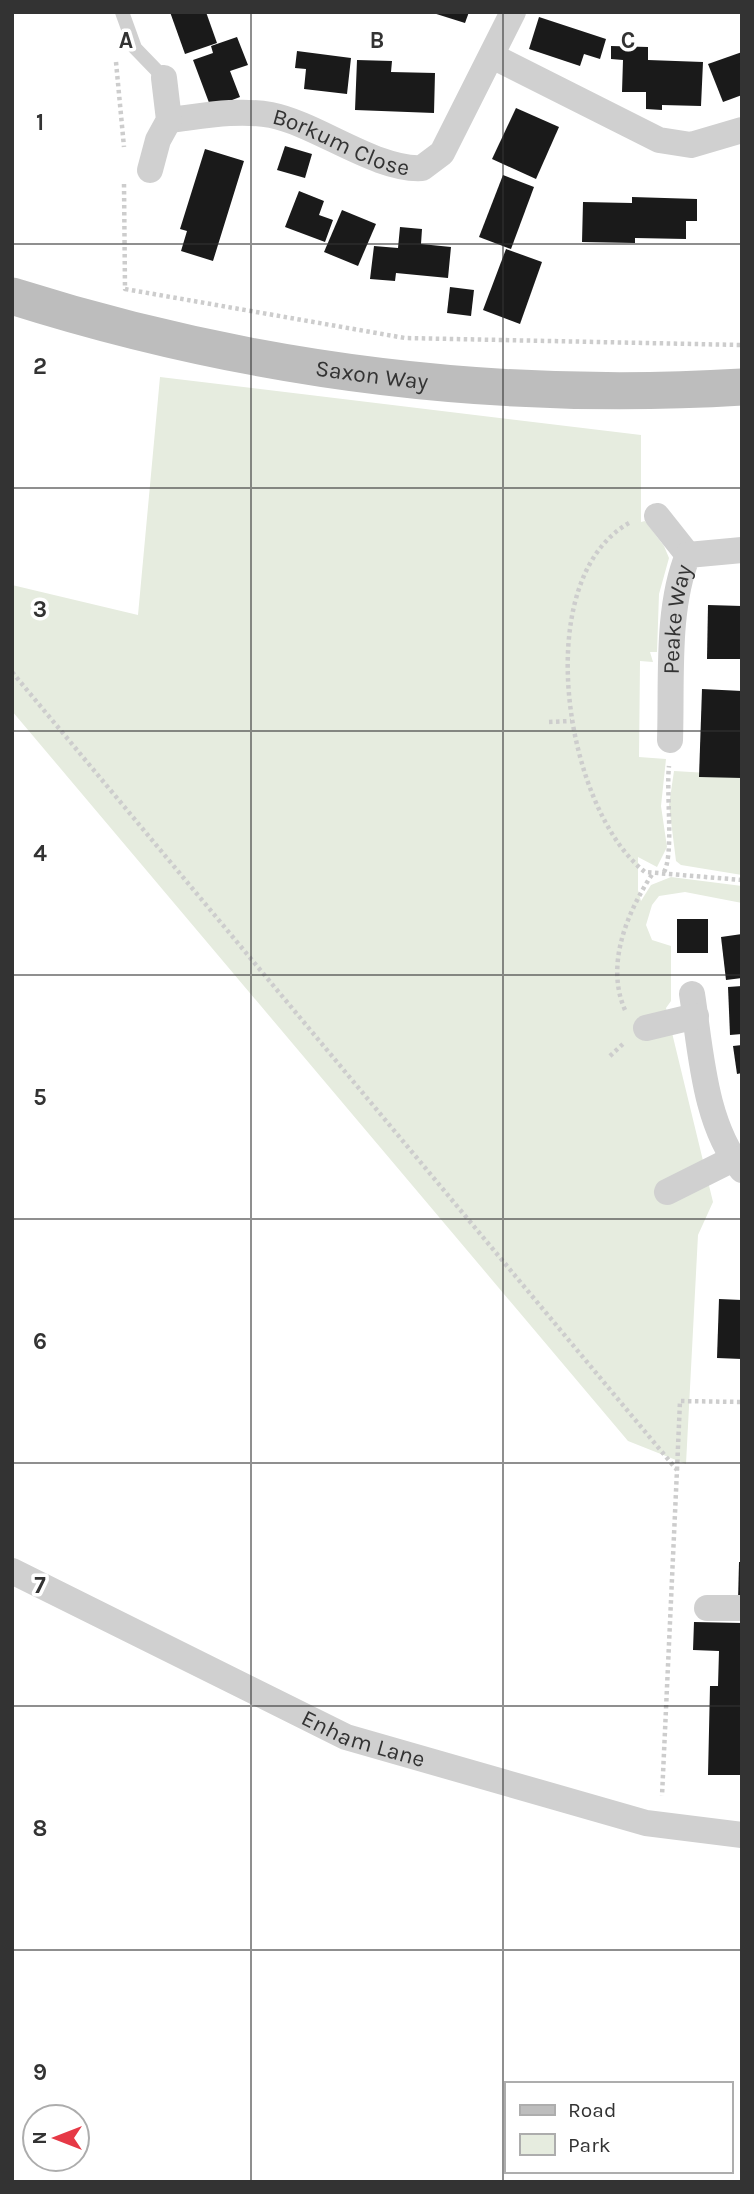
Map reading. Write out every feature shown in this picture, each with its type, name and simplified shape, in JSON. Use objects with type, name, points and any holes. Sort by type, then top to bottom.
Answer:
[{"type":"street","name":"Borkum Close","points":[[169,120],[227,112],[271,115],[397,165],[422,168],[442,153],[513,12]]},
{"type":"street","points":[[492,56],[659,140],[691,145],[742,130]]},
{"type":"street","points":[[150,170],[158,140],[169,120],[164,78]]},
{"type":"street","name":"Saxon Way","points":[[12,296],[170,342],[386,379],[543,389],[742,387]]},
{"type":"street","points":[[657,516],[688,555]]},
{"type":"street","name":"Peake Way","points":[[670,740],[675,604],[688,555],[742,550]]},
{"type":"street","points":[[638,1023],[694,1005],[711,1102],[737,1165],[667,1192]]},
{"type":"street","name":"Enham Lane","points":[[12,1571],[346,1737],[661,1825],[742,1835]]},
{"type":"street","points":[[707,1608],[742,1608]]},
{"type":"lane","points":[[122,12],[135,48],[164,78]]},
{"type":"path","points":[[116,59],[124,151]]},
{"type":"path","points":[[124,178],[125,289],[405,338],[742,345]]},
{"type":"path","points":[[657,516],[636,519],[622,527],[599,550],[582,580],[570,635],[571,721],[582,765],[612,830],[634,863],[645,872],[742,880]]},
{"type":"path","points":[[12,672],[677,1470]]},
{"type":"path","points":[[549,722],[571,721]]},
{"type":"path","points":[[664,872],[671,856],[666,794],[670,740]]},
{"type":"path","points":[[638,1023],[617,990],[618,959],[630,913],[653,873]]},
{"type":"path","points":[[661,1825],[680,1401],[742,1402]]},
{"type":"green space","points":[[160,377],[641,435],[641,522],[645,521],[664,546],[669,558],[659,594],[657,652],[650,652],[653,662],[640,661],[639,757],[666,759],[661,806],[667,847],[657,867],[638,857],[638,890],[641,901],[651,885],[671,877],[742,886],[742,903],[685,892],[659,896],[652,905],[646,925],[652,940],[671,946],[671,1001],[666,1008],[713,1202],[698,1235],[686,1464],[628,1441],[12,711],[12,585],[138,615]]},
{"type":"green space","points":[[674,771],[742,775],[742,875],[681,865],[676,861],[669,805]]},
{"type":"building","points":[[170,12],[206,12],[217,43],[185,54]]},
{"type":"building","points":[[430,12],[469,12],[465,23]]},
{"type":"building","points":[[539,17],[606,39],[600,59],[584,54],[580,66],[529,49]]},
{"type":"building","points":[[237,37],[248,65],[230,71],[240,97],[211,108],[193,60],[213,53],[211,46]]},
{"type":"building","points":[[611,46],[648,47],[648,60],[703,62],[701,106],[662,105],[662,110],[646,109],[646,92],[622,92],[623,60],[611,59]]},
{"type":"building","points":[[297,51],[351,58],[347,94],[304,89],[306,69],[295,68]]},
{"type":"building","points":[[742,52],[742,95],[723,102],[708,64]]},
{"type":"building","points":[[357,60],[392,61],[391,72],[435,73],[434,113],[355,110]]},
{"type":"building","points":[[516,108],[559,127],[536,179],[492,159]]},
{"type":"building","points":[[285,146],[312,154],[305,178],[277,170]]},
{"type":"building","points":[[205,149],[244,161],[213,261],[181,251],[187,231],[180,229]]},
{"type":"building","points":[[503,175],[534,187],[511,249],[479,237]]},
{"type":"building","points":[[299,191],[324,201],[319,215],[333,220],[325,242],[285,227]]},
{"type":"building","points":[[632,197],[697,199],[697,221],[686,221],[686,239],[635,238],[635,243],[582,242],[583,202],[632,203]]},
{"type":"building","points":[[342,210],[376,224],[358,266],[324,252]]},
{"type":"building","points":[[400,227],[422,229],[421,244],[451,247],[448,278],[396,273],[395,281],[370,279],[374,246],[398,248]]},
{"type":"building","points":[[506,249],[542,262],[520,324],[483,310]]},
{"type":"building","points":[[450,287],[474,290],[471,316],[447,313]]},
{"type":"building","points":[[708,605],[742,606],[742,659],[707,659]]},
{"type":"building","points":[[702,689],[742,691],[742,778],[699,777]]},
{"type":"building","points":[[677,919],[708,919],[708,953],[677,953]]},
{"type":"building","points":[[742,934],[742,978],[726,980],[721,937]]},
{"type":"building","points":[[742,986],[742,1034],[730,1035],[728,987]]},
{"type":"building","points":[[742,1045],[742,1073],[737,1074],[733,1046]]},
{"type":"building","points":[[719,1299],[742,1300],[742,1359],[717,1358]]},
{"type":"building","points":[[739,1562],[742,1562],[742,1601],[738,1601]]},
{"type":"building","points":[[694,1622],[742,1623],[742,1775],[708,1775],[710,1686],[718,1686],[719,1651],[693,1650]]}]
